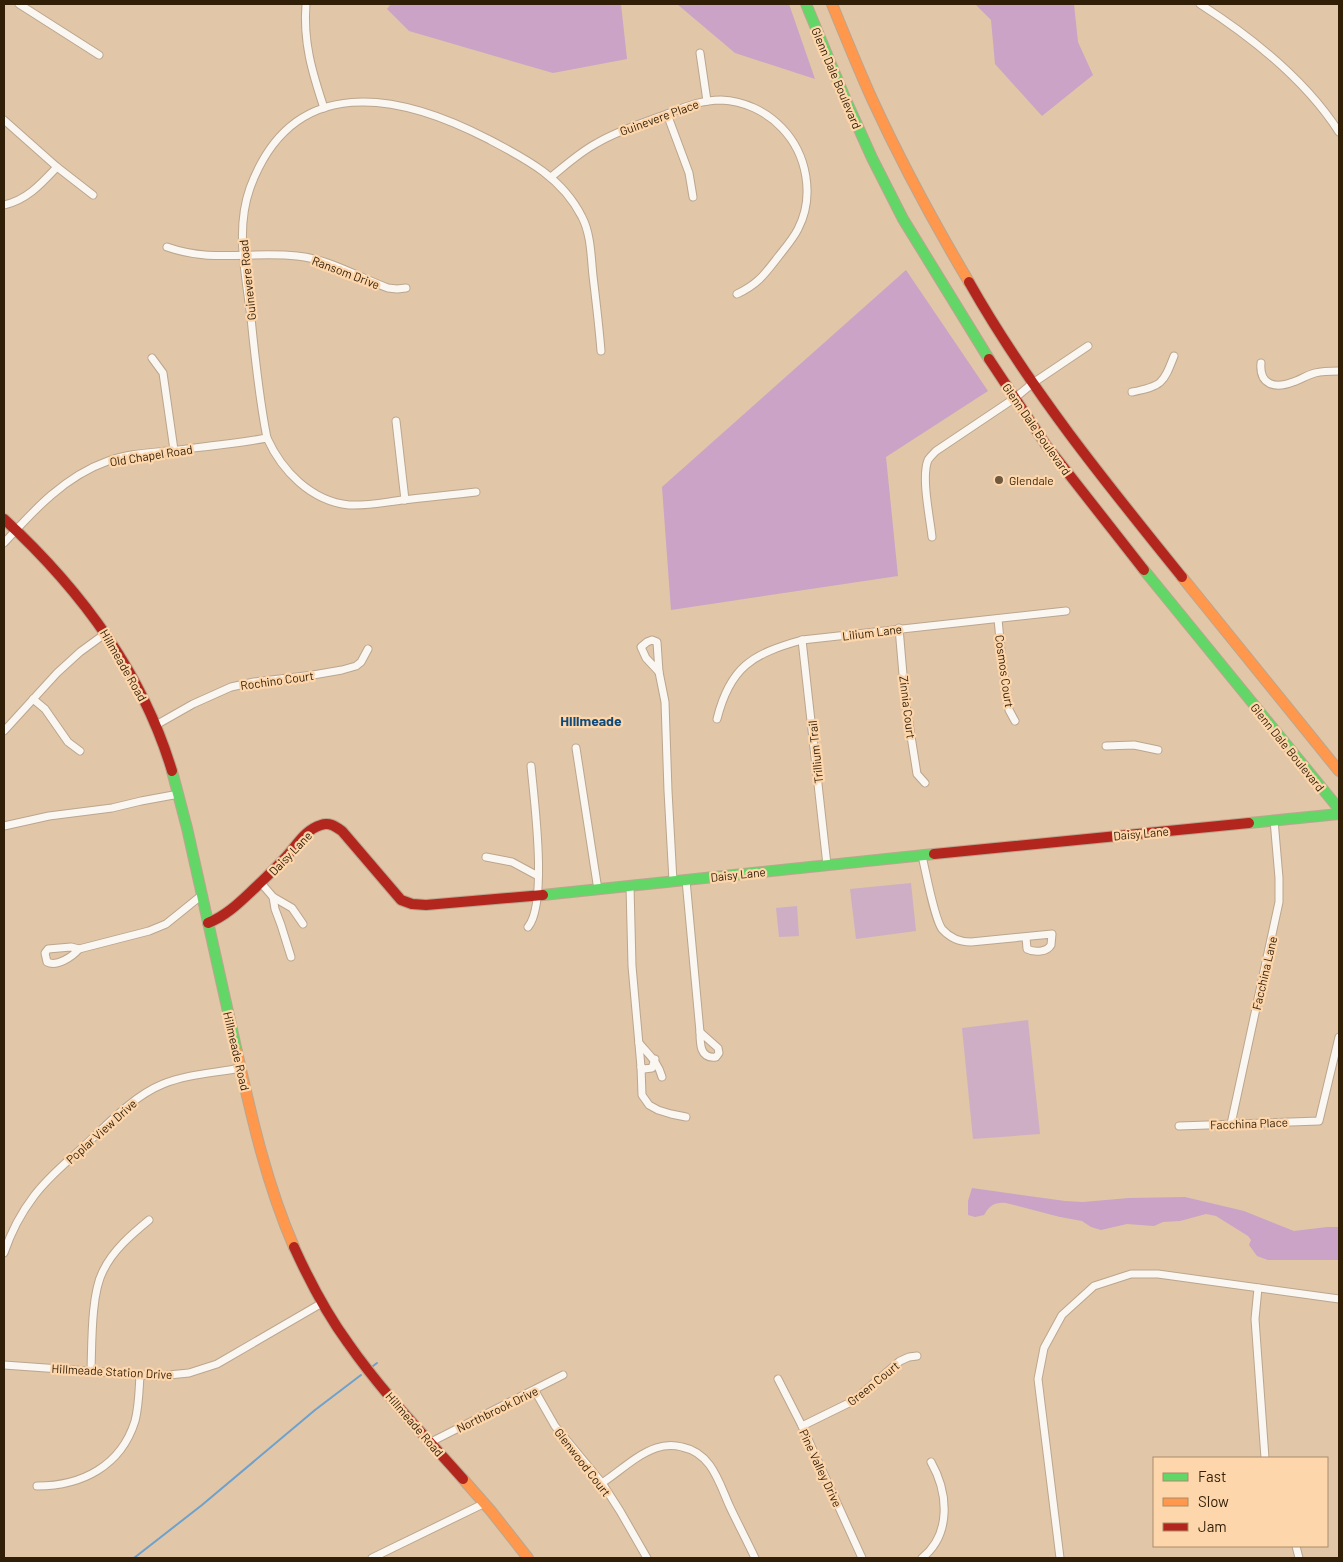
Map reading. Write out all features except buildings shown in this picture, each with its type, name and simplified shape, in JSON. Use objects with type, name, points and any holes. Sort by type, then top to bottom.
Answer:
[{"type":"street","points":[[19,4],[99,55]]},
{"type":"street","points":[[306,4],[304,22],[306,46],[309,62],[324,108]]},
{"type":"street","name":"Glenn Dale Boulevard","points":[[806,4],[872,158],[903,219],[980,346],[1046,445],[1126,548],[1339,809]]},
{"type":"street","name":"Glenn Dale Boulevard","points":[[832,4],[872,99],[932,219],[988,316],[1032,383],[1077,446],[1339,771]]},
{"type":"street","points":[[1200,4],[1264,50],[1285,68],[1314,99],[1339,132]]},
{"type":"street","points":[[700,53],[707,101]]},
{"type":"street","name":"Guinevere Place","points":[[551,176],[598,142],[628,128],[696,103],[731,101],[746,104],[757,109],[784,130],[796,146],[806,175],[807,196],[805,208],[796,232],[756,283],[749,289],[737,294]]},
{"type":"street","name":"Guinevere Road","points":[[476,492],[364,505],[335,502],[321,497],[300,483],[290,474],[274,453],[267,438],[258,380],[243,255],[242,230],[245,204],[251,186],[262,162],[282,132],[304,117],[324,108],[347,102],[393,104],[442,118],[482,136],[551,176],[574,202],[583,218],[591,257],[602,351]]},
{"type":"street","points":[[667,114],[689,173],[694,197]]},
{"type":"street","points":[[4,120],[57,167],[93,195]]},
{"type":"street","points":[[4,205],[14,203],[35,190],[57,167]]},
{"type":"street","name":"Ransom Drive","points":[[167,248],[197,256],[283,255],[307,257],[328,263],[388,288],[397,290],[406,288]]},
{"type":"street","points":[[932,537],[926,485],[927,462],[931,456],[944,445],[1015,398],[1032,383],[1088,346]]},
{"type":"street","points":[[1132,392],[1158,386],[1165,377],[1174,356]]},
{"type":"street","points":[[152,358],[163,373],[174,450]]},
{"type":"street","points":[[1261,363],[1260,374],[1262,378],[1270,384],[1278,385],[1293,382],[1314,373],[1339,371]]},
{"type":"street","points":[[396,421],[405,500]]},
{"type":"street","name":"Old Chapel Road","points":[[4,543],[54,492],[91,468],[112,460],[267,438]]},
{"type":"street","name":"Hillmeade Road","points":[[4,519],[66,581],[106,633],[136,683],[156,726],[180,794],[260,1150],[277,1204],[297,1254],[322,1303],[372,1376],[485,1503],[528,1558]]},
{"type":"street","name":"Lilium Lane","points":[[717,719],[722,698],[738,672],[759,655],[780,646],[802,640],[899,628],[1066,611]]},
{"type":"street","name":"Cosmos Court","points":[[998,619],[1009,710],[1016,721]]},
{"type":"street","name":"Zinnia Court","points":[[899,628],[905,698],[917,774],[925,783]]},
{"type":"street","points":[[4,731],[57,673],[80,652],[106,633]]},
{"type":"street","name":"Trillium Trail","points":[[802,640],[827,865]]},
{"type":"street","name":"Rochino Court","points":[[156,726],[193,704],[230,687],[254,682],[313,675],[356,666],[368,649]]},
{"type":"street","points":[[660,672],[665,702],[673,881]]},
{"type":"street","points":[[33,698],[45,708],[68,742],[80,751]]},
{"type":"street","points":[[1106,746],[1134,746],[1158,750]]},
{"type":"street","points":[[576,748],[598,890]]},
{"type":"street","points":[[528,926],[532,921],[537,895],[538,876],[538,842],[531,766]]},
{"type":"street","points":[[4,826],[49,816],[112,808],[141,800],[180,794]]},
{"type":"street","name":"Daisy Lane","points":[[208,923],[224,916],[234,908],[250,891],[261,883],[310,831],[322,824],[335,826],[342,831],[401,900],[408,904],[438,905],[598,890],[1014,845],[1339,814]]},
{"type":"street","name":"Facchina Lane","points":[[1231,1124],[1279,902],[1274,820]]},
{"type":"street","points":[[922,856],[936,916],[942,928],[950,937],[961,942],[1026,937]]},
{"type":"street","points":[[486,857],[512,862],[538,876]]},
{"type":"street","points":[[686,880],[700,1032]]},
{"type":"street","points":[[261,883],[272,897],[292,908],[303,924]]},
{"type":"street","points":[[630,886],[632,966],[642,1096],[649,1105],[671,1114],[686,1117]]},
{"type":"street","points":[[79,949],[149,931],[166,924],[202,895]]},
{"type":"street","points":[[272,897],[291,957]]},
{"type":"street","name":"Facchina Place","points":[[1178,1126],[1318,1121],[1339,1037]]},
{"type":"street","points":[[638,1043],[655,1059],[662,1077]]},
{"type":"street","points":[[641,1067],[644,1069],[652,1068],[655,1059]]},
{"type":"street","name":"Poplar View Drive","points":[[4,1252],[21,1214],[35,1194],[60,1168],[136,1100],[154,1088],[174,1080],[241,1068]]},
{"type":"street","points":[[91,1370],[96,1297],[100,1277],[110,1258],[149,1220]]},
{"type":"street","points":[[1060,1558],[1038,1379],[1044,1348],[1062,1315],[1094,1286],[1131,1274],[1158,1274],[1339,1300]]},
{"type":"street","points":[[1258,1288],[1255,1319],[1265,1457]]},
{"type":"street","name":"Hillmeade Station Drive","points":[[4,1365],[140,1374],[178,1375],[196,1372],[216,1364],[322,1303]]},
{"type":"street","name":"Green Court","points":[[802,1426],[853,1401],[900,1361],[917,1356]]},
{"type":"street","points":[[37,1486],[62,1485],[85,1478],[100,1470],[116,1454],[126,1441],[135,1422],[138,1408],[140,1374]]},
{"type":"street","name":"Northbrook Drive","points":[[431,1442],[535,1391],[563,1375]]},
{"type":"street","name":"Pine Valley Drive","points":[[778,1379],[802,1426],[862,1558]]},
{"type":"street","name":"Glenwood Court","points":[[535,1391],[555,1426],[602,1483],[647,1558]]},
{"type":"street","points":[[602,1483],[658,1447],[673,1445],[695,1451],[701,1454],[711,1467],[755,1558]]},
{"type":"street","points":[[922,1558],[935,1546],[944,1522],[941,1486],[938,1474],[931,1462]]},
{"type":"street","points":[[372,1558],[485,1503]]},
{"type":"shaded area","points":[[391,4],[621,4],[627,59],[553,73],[409,31],[387,9]]},
{"type":"shaded area","points":[[677,4],[789,4],[815,79],[735,53]]},
{"type":"shaded area","points":[[975,4],[1074,4],[1078,42],[1093,75],[1042,116],[995,64],[991,20]]},
{"type":"shaded area","points":[[906,270],[988,391],[886,457],[898,576],[671,610],[662,487]]},
{"type":"shaded area","points":[[911,883],[916,931],[856,939],[850,889]]},
{"type":"shaded area","points":[[797,906],[799,936],[779,937],[776,908]]},
{"type":"shaded area","points":[[1028,1020],[1040,1134],[973,1139],[962,1028]]},
{"type":"shaded area","points":[[972,1188],[1083,1202],[1129,1198],[1185,1197],[1244,1211],[1294,1231],[1339,1227],[1339,1260],[1268,1260],[1257,1256],[1249,1245],[1251,1240],[1248,1236],[1216,1216],[1206,1214],[1180,1221],[1163,1222],[1154,1226],[1127,1224],[1101,1230],[1091,1227],[1082,1221],[1006,1203],[993,1205],[984,1215],[975,1217],[968,1215],[968,1201]]},
{"type":"waterway","points":[[373,1366],[377,1363]]},
{"type":"waterway","points":[[134,1558],[202,1505],[315,1410],[361,1375]]},
{"type":"traffic: fast","points":[[806,4],[872,158],[903,219],[989,359]]},
{"type":"traffic: fast","points":[[1144,570],[1339,809]]},
{"type":"traffic: fast","points":[[172,771],[187,828],[237,1052]]},
{"type":"traffic: fast","points":[[1249,823],[1339,814]]},
{"type":"traffic: fast","points":[[543,895],[934,854]]},
{"type":"traffic: slow","points":[[832,4],[894,146],[969,282]]},
{"type":"traffic: slow","points":[[1182,577],[1339,771]]},
{"type":"traffic: slow","points":[[237,1052],[268,1176],[294,1247]]},
{"type":"traffic: slow","points":[[463,1479],[528,1558]]},
{"type":"traffic: jam","points":[[969,282],[1017,360],[1043,397],[1097,470],[1182,577]]},
{"type":"traffic: jam","points":[[989,359],[1046,445],[1144,570]]},
{"type":"traffic: jam","points":[[4,519],[58,574],[83,603],[105,634],[126,666],[144,699],[172,771]]},
{"type":"traffic: jam","points":[[934,854],[1249,823]]},
{"type":"traffic: jam","points":[[208,923],[234,907],[278,866],[305,835],[315,827],[324,824],[332,825],[342,831],[401,900],[412,904],[426,905],[543,895]]},
{"type":"traffic: jam","points":[[294,1247],[325,1308],[361,1361],[463,1479]]},
{"type":"place","name":"Glendale","points":[[999,480]]},
{"type":"district","name":"Hillmeade","points":[[591,720]]}]
